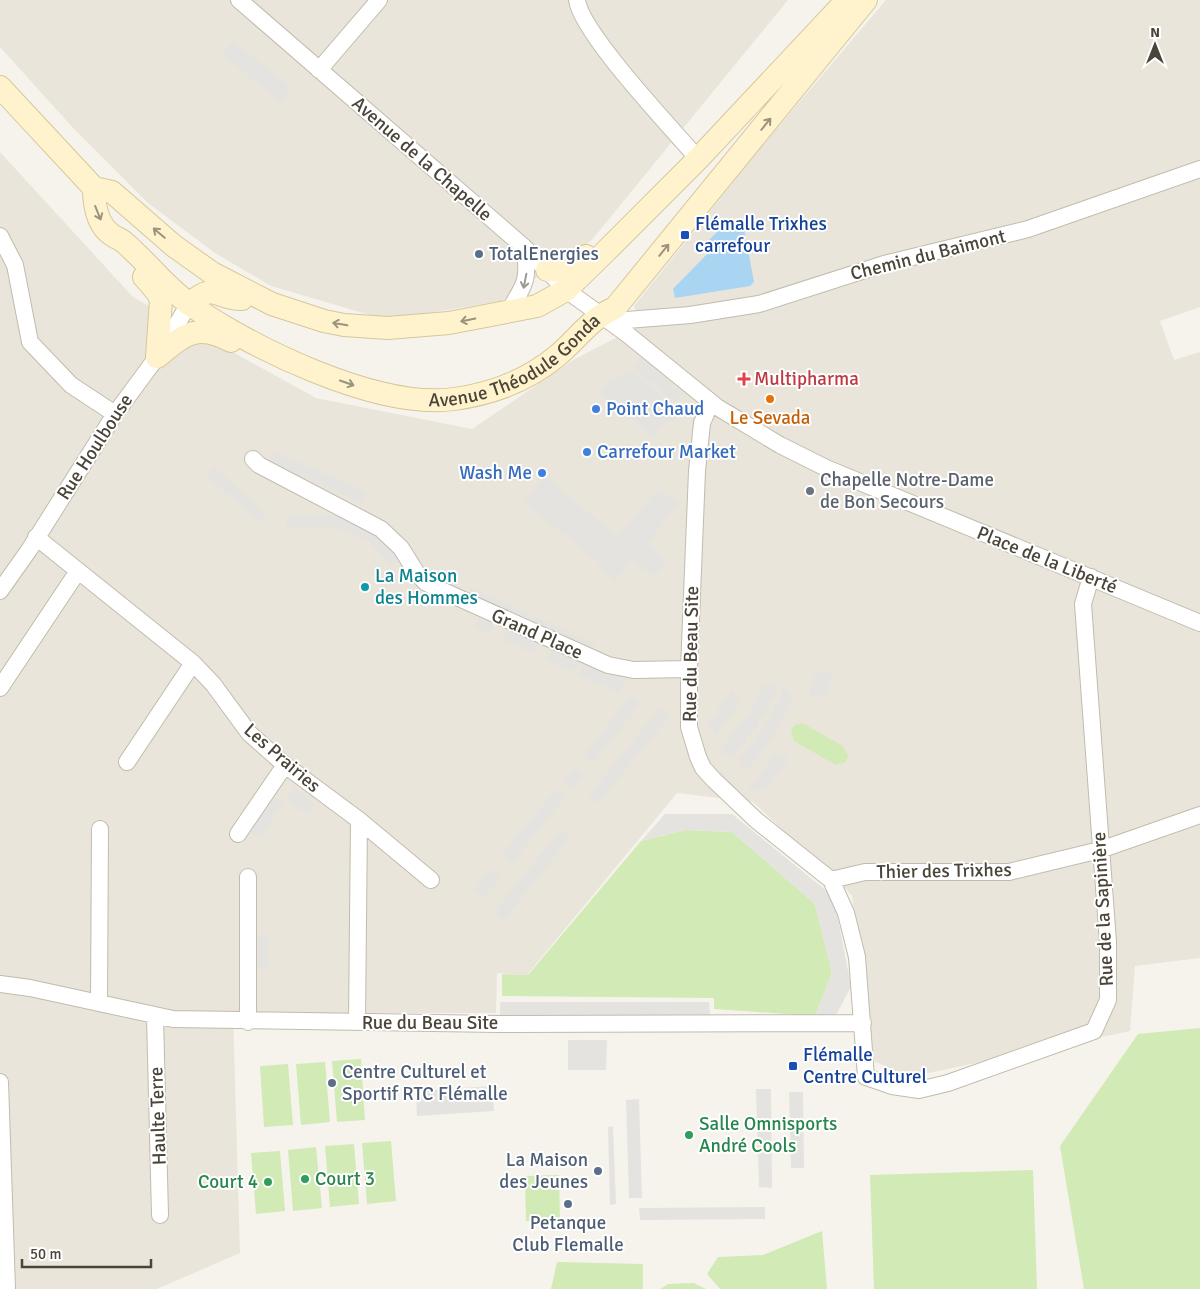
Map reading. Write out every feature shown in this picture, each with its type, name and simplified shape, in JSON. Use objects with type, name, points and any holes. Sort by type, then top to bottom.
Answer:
[{"type":"main road","points":[[547,270],[570,271],[692,152],[834,7],[853,0]]},
{"type":"main road","name":"Avenue Théodule Gonda","points":[[94,188],[95,209],[102,223],[112,235],[124,242],[166,285],[189,304],[248,338],[307,367],[387,395],[419,401],[472,396],[512,383],[553,360],[609,321],[615,308],[633,288],[853,0]]},
{"type":"main road","name":"Avenue Théodule Gonda","points":[[0,87],[94,188],[112,192],[189,258],[212,273],[289,311],[324,321],[344,325],[388,328],[426,326],[537,306],[566,290],[853,0]]},
{"type":"main road","points":[[112,235],[117,247],[150,283],[161,300],[157,357]]},
{"type":"main road","points":[[189,258],[189,304]]},
{"type":"main road","points":[[189,304],[200,294],[209,291],[229,298],[241,299],[256,296]]},
{"type":"main road","points":[[157,357],[184,335],[205,331],[222,336],[284,368],[300,369],[307,367]]},
{"type":"street","name":"Avenue de la Chapelle","points":[[239,0],[524,248],[566,290]]},
{"type":"street","points":[[319,70],[379,0]]},
{"type":"street","points":[[577,0],[578,10],[634,87],[692,152]]},
{"type":"street","name":"Chemin du Baimont","points":[[609,321],[690,315],[759,304],[884,264],[1028,229],[1200,169]]},
{"type":"street","points":[[0,236],[15,266],[30,342],[70,385],[115,414]]},
{"type":"street","points":[[510,310],[523,289],[528,266],[524,248]]},
{"type":"street","points":[[633,288],[633,304],[642,314],[650,318]]},
{"type":"street","name":"Place de la Liberté","points":[[566,290],[690,383],[711,402],[780,445],[826,468],[1200,623]]},
{"type":"street","name":"Rue Houlbouse","points":[[0,591],[72,484],[115,414],[157,357],[189,304]]},
{"type":"street","name":"Rue du Beau Site","points":[[711,402],[704,416],[700,440],[689,669],[689,727],[703,768],[756,820],[831,880],[846,912],[857,957],[866,1077]]},
{"type":"street","name":"Grand Place","points":[[253,459],[259,465],[381,529],[401,548],[425,582],[439,589],[608,665],[634,670],[689,669]]},
{"type":"street","name":"Les Prairies","points":[[36,537],[193,663],[213,684],[249,733],[285,765],[359,820],[431,880]]},
{"type":"street","points":[[0,688],[78,571]]},
{"type":"street","name":"Rue de la Sapinière","points":[[866,1077],[892,1086],[919,1090],[948,1083],[1094,1031],[1108,1000],[1108,942],[1083,604],[1091,577]]},
{"type":"street","points":[[127,762],[193,663]]},
{"type":"street","points":[[238,834],[285,765]]},
{"type":"street","name":"Thier des Trixhes","points":[[831,880],[865,872],[1009,872],[1100,850],[1200,815]]},
{"type":"street","points":[[357,1022],[359,820]]},
{"type":"street","points":[[99,1004],[100,829]]},
{"type":"street","points":[[248,877],[248,1022]]},
{"type":"street","name":"Rue du Beau Site","points":[[0,984],[30,988],[155,1017],[248,1022],[863,1023]]},
{"type":"street","name":"Haulte Terre","points":[[155,1017],[160,1215]]},
{"type":"street","points":[[0,1082],[3,1231],[7,1289]]},
{"type":"shaded area","points":[[0,0],[788,0],[591,241],[501,301],[387,320],[271,286],[215,253],[148,203],[74,129],[0,47]]},
{"type":"shaded area","points":[[886,0],[1200,0],[1200,307],[1160,321],[1174,360],[1200,352],[1200,958],[1135,966],[1130,1031],[909,1077],[874,1061],[852,895],[753,802],[677,793],[527,975],[497,973],[496,1013],[233,1013],[240,1253],[157,1289],[0,1289],[0,152],[133,297],[316,398],[472,429],[575,359],[641,325],[634,306],[773,133]]},
{"type":"shaded area","points":[[233,41],[292,88],[280,103],[222,54]]},
{"type":"shaded area","points":[[642,358],[682,392],[675,402],[634,368]]},
{"type":"shaded area","points":[[632,371],[682,412],[674,422],[667,419],[654,437],[599,393],[607,383]]},
{"type":"shaded area","points":[[274,451],[367,493],[362,504],[269,461]]},
{"type":"shaded area","points":[[215,467],[266,514],[259,522],[206,476]]},
{"type":"shaded area","points":[[544,476],[616,535],[659,489],[678,503],[648,544],[667,560],[654,577],[632,560],[615,581],[599,568],[601,565],[523,502]]},
{"type":"shaded area","points":[[337,514],[374,530],[400,558],[392,566],[369,542],[335,527],[287,527],[286,516]]},
{"type":"shaded area","points":[[471,588],[595,644],[592,650],[465,592],[469,592]]},
{"type":"shaded area","points":[[480,616],[495,623],[490,635],[474,628]]},
{"type":"shaded area","points":[[508,629],[539,643],[534,654],[503,640]]},
{"type":"shaded area","points":[[552,649],[580,661],[574,672],[547,660]]},
{"type":"shaded area","points":[[584,663],[611,674],[627,677],[619,693],[578,674]]},
{"type":"shaded area","points":[[834,672],[825,695],[808,696],[816,673]]},
{"type":"shaded area","points":[[763,684],[777,684],[777,692],[774,692],[773,700],[770,700],[769,708],[766,708],[765,715],[762,715],[756,730],[752,730],[751,737],[748,737],[745,744],[742,744],[740,751],[737,750],[734,757],[718,752],[748,714]]},
{"type":"shaded area","points":[[786,687],[794,698],[772,739],[746,772],[738,757],[745,754],[744,751],[750,747],[749,744],[756,740],[755,737],[761,733],[760,729],[766,726],[764,722],[770,718],[768,714],[775,711],[772,707],[779,703],[777,699],[783,695],[780,691]]},
{"type":"shaded area","points":[[732,691],[741,701],[715,737],[707,723],[718,712],[717,709],[723,705],[722,703]]},
{"type":"shaded area","points":[[632,694],[642,703],[593,763],[583,756]]},
{"type":"shaded area","points":[[660,707],[671,715],[598,804],[588,796]]},
{"type":"shaded area","points":[[775,754],[787,755],[787,765],[783,765],[783,771],[779,771],[778,777],[773,777],[773,783],[767,784],[767,790],[747,791]]},
{"type":"shaded area","points":[[574,767],[584,775],[573,788],[563,781]]},
{"type":"shaded area","points":[[295,788],[315,805],[307,815],[287,798]]},
{"type":"shaded area","points":[[556,789],[565,797],[513,862],[502,854]]},
{"type":"shaded area","points":[[273,796],[284,803],[260,838],[249,830]]},
{"type":"shaded area","points":[[665,814],[732,814],[834,897],[851,987],[836,1015],[815,1016],[832,973],[815,904],[732,832],[686,830],[641,841]]},
{"type":"shaded area","points":[[561,829],[571,837],[503,921],[493,913]]},
{"type":"shaded area","points":[[490,869],[501,877],[484,898],[474,890]]},
{"type":"shaded area","points":[[255,935],[268,935],[268,969],[255,969]]},
{"type":"shaded area","points":[[500,1002],[709,1002],[710,1015],[500,1015]]},
{"type":"shaded area","points":[[568,1040],[607,1040],[606,1070],[568,1070]]},
{"type":"shaded area","points":[[492,1086],[494,1111],[417,1116],[416,1091]]},
{"type":"shaded area","points":[[756,1089],[771,1089],[772,1188],[759,1187]]},
{"type":"shaded area","points":[[789,1092],[803,1092],[804,1168],[791,1168]]},
{"type":"shaded area","points":[[639,1099],[642,1198],[629,1198],[626,1100]]},
{"type":"shaded area","points":[[613,1126],[616,1204],[610,1205],[608,1127]]},
{"type":"shaded area","points":[[765,1207],[765,1219],[640,1220],[639,1208]]},
{"type":"green space","points":[[802,723],[843,746],[848,755],[846,762],[836,765],[794,741],[791,731],[795,725]]},
{"type":"green space","points":[[686,830],[732,832],[815,904],[832,973],[815,1016],[714,1009],[714,998],[502,996],[502,974],[528,975],[641,841]]},
{"type":"green space","points":[[1200,1028],[1200,1289],[1084,1289],[1060,1146],[1138,1034]]},
{"type":"green space","points":[[361,1059],[365,1120],[337,1122],[332,1061]]},
{"type":"green space","points":[[325,1062],[330,1122],[301,1125],[296,1064]]},
{"type":"green space","points":[[288,1064],[293,1125],[264,1127],[260,1066]]},
{"type":"green space","points":[[391,1141],[396,1201],[367,1204],[362,1143]]},
{"type":"green space","points":[[354,1144],[359,1204],[330,1207],[325,1146]]},
{"type":"green space","name":"Court 3","points":[[316,1147],[322,1208],[293,1211],[288,1150]]},
{"type":"green space","name":"Court 4","points":[[280,1151],[285,1211],[256,1214],[251,1153]]},
{"type":"green space","points":[[1033,1170],[1037,1289],[874,1289],[870,1175]]},
{"type":"green space","points":[[559,1175],[560,1221],[526,1221],[525,1176]]},
{"type":"green space","points":[[822,1231],[827,1289],[720,1289],[707,1274],[718,1257],[763,1255]]},
{"type":"green space","points":[[557,1262],[643,1264],[643,1289],[551,1289]]},
{"type":"green space","points":[[694,1283],[706,1289],[660,1289],[668,1284]]},
{"type":"water","points":[[726,223],[744,229],[754,282],[750,286],[675,298],[673,289],[711,250],[706,243]]},
{"type":"place","name":"Flémalle Trixhes carrefour","points":[[685,235]]},
{"type":"place","name":"TotalEnergies","points":[[479,254]]},
{"type":"place","name":"Multipharma","points":[[744,379]]},
{"type":"place","name":"Le Sevada","points":[[770,399]]},
{"type":"place","name":"Point Chaud","points":[[596,409]]},
{"type":"place","name":"Carrefour Market","points":[[587,452]]},
{"type":"place","name":"Wash Me","points":[[542,473]]},
{"type":"place","name":"Chapelle Notre-Dame de Bon Secours","points":[[810,491]]},
{"type":"place","name":"La Maison des Hommes","points":[[365,587]]},
{"type":"place","name":"Flémalle Centre Culturel","points":[[793,1066]]},
{"type":"place","name":"Centre Culturel et Sportif RTC Flémalle","points":[[332,1083]]},
{"type":"place","name":"Salle Omnisports André Cools","points":[[689,1135]]},
{"type":"place","name":"La Maison des Jeunes","points":[[598,1171]]},
{"type":"place","name":"Court 3","points":[[305,1179]]},
{"type":"place","name":"Court 4","points":[[268,1182]]},
{"type":"place","name":"Petanque Club Flemalle","points":[[568,1204]]}]
